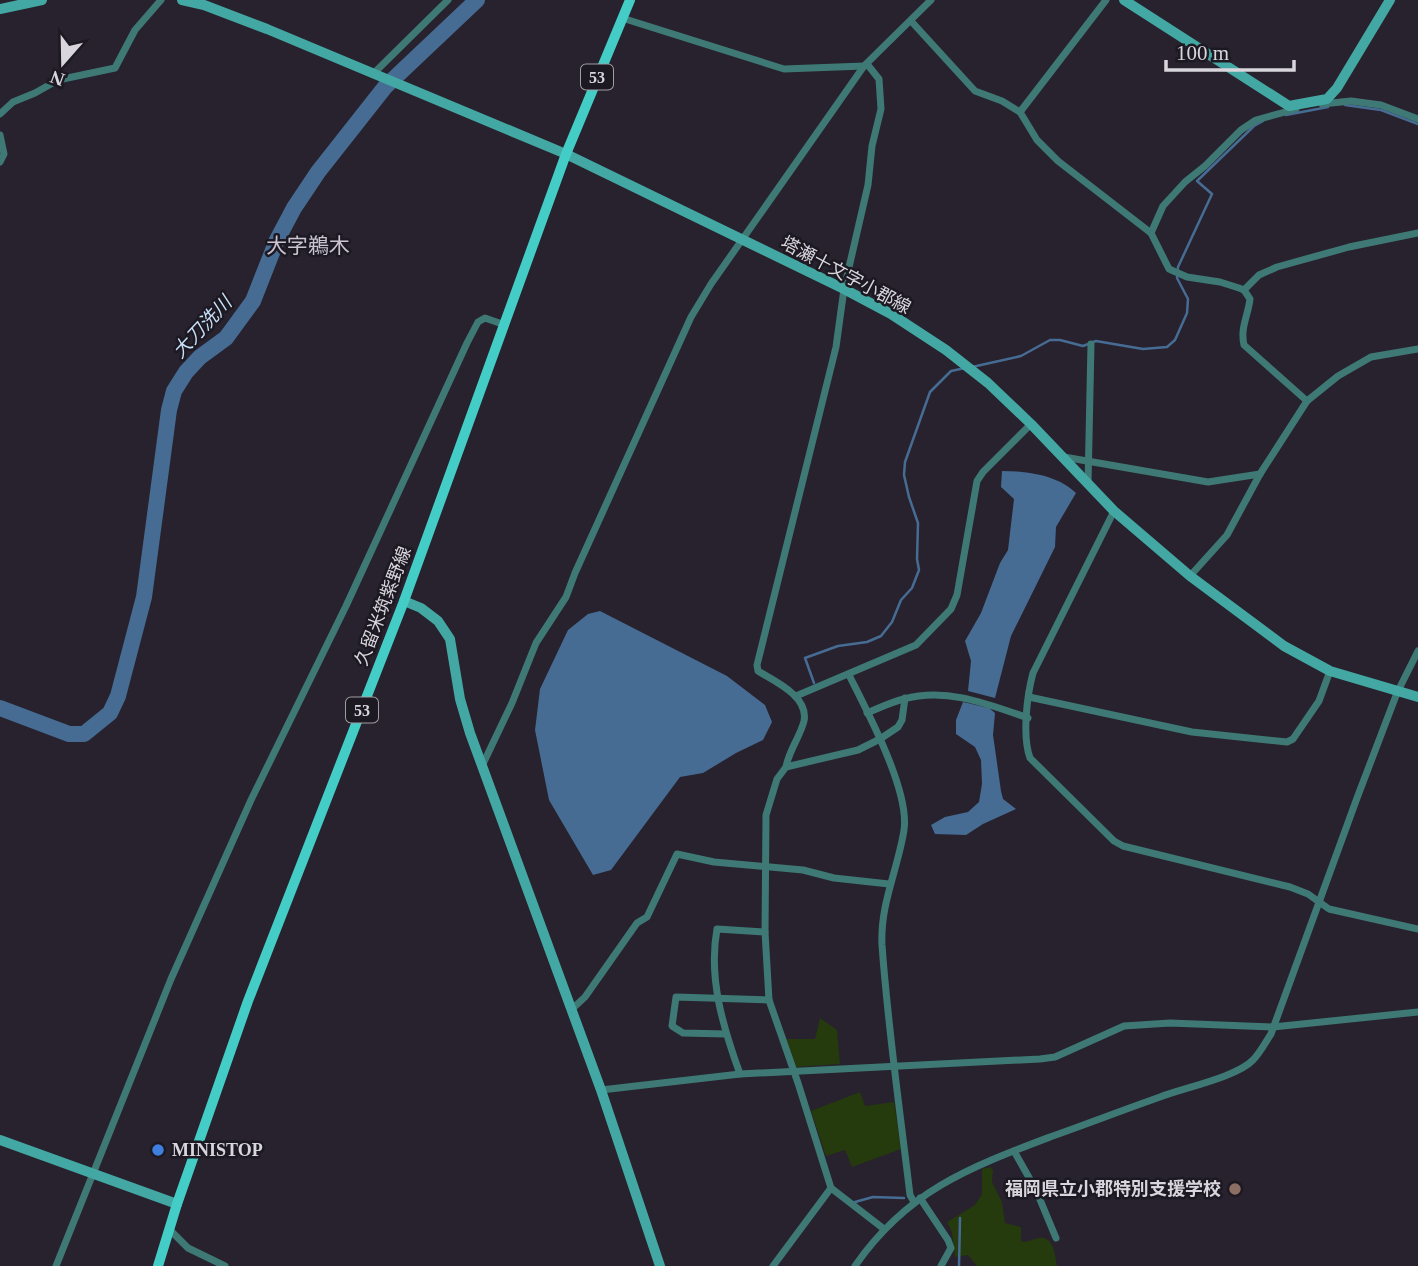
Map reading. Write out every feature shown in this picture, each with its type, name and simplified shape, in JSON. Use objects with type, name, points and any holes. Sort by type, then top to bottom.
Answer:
[{"type":"main road","points":[[0,9],[42,0]]},
{"type":"main road","name":"塔瀬十文字小郡線","points":[[181,0],[204,5],[267,29],[566,154],[891,314],[946,350],[988,383],[1114,511],[1190,576],[1284,646],[1330,671],[1397,693],[1418,697]]},
{"type":"main road","name":"久留米筑紫野線","points":[[158,1266],[248,1001],[404,601],[566,154],[631,0]]},
{"type":"main road","points":[[1124,0],[1289,106],[1327,99],[1337,88],[1390,0]]},
{"type":"main road","points":[[404,601],[421,608],[438,621],[450,639],[460,699],[482,766],[601,1090],[660,1266]]},
{"type":"main road","points":[[0,1140],[177,1204]]},
{"type":"street","points":[[0,114],[13,102],[58,80],[115,68],[135,30],[161,0]]},
{"type":"street","points":[[377,74],[448,0]]},
{"type":"street","points":[[482,766],[512,704],[536,643],[566,597],[691,317],[741,239],[866,65],[931,0]]},
{"type":"street","points":[[1020,113],[1106,0]]},
{"type":"street","points":[[622,18],[784,69],[866,65],[879,79],[881,109],[872,145],[868,185],[844,289],[836,347],[757,665],[758,671],[796,696],[804,712],[804,720],[788,754],[786,767],[777,779],[766,815],[765,932],[769,1000],[831,1188],[884,1228]]},
{"type":"street","points":[[911,21],[975,91],[1002,101],[1020,113],[1037,140],[1058,161],[1151,233],[1169,269],[1187,277],[1220,282],[1244,290],[1250,299],[1244,319],[1244,345],[1307,401]]},
{"type":"street","points":[[1151,233],[1163,206],[1185,182],[1241,130],[1256,120],[1310,104],[1351,101],[1381,105],[1418,120]]},
{"type":"street","points":[[0,135],[4,154],[0,162]]},
{"type":"street","points":[[1244,290],[1259,275],[1277,267],[1349,247],[1418,233]]},
{"type":"street","points":[[56,1266],[171,979],[251,800],[346,606],[467,343],[478,322],[485,318],[505,325]]},
{"type":"street","points":[[1088,484],[1091,344]]},
{"type":"street","points":[[1190,576],[1227,535],[1260,474],[1307,401],[1338,376],[1371,358],[1418,349]]},
{"type":"street","points":[[796,696],[916,645],[951,609],[960,581],[977,481],[1031,424]]},
{"type":"street","points":[[1062,456],[1208,482],[1260,474]]},
{"type":"street","points":[[1114,511],[1033,673],[1029,687],[1025,740],[1030,758],[1114,841],[1131,849],[1290,887],[1308,894],[1329,909],[1418,929]]},
{"type":"street","points":[[855,1266],[884,1228],[917,1200],[976,1165],[1245,1066],[1254,1060],[1271,1034],[1397,693],[1418,651]]},
{"type":"street","points":[[1030,697],[1192,732],[1287,742],[1293,738],[1319,701],[1330,671]]},
{"type":"street","points":[[849,675],[880,739],[905,817],[889,884],[882,941],[910,1195],[917,1200],[948,1240],[951,1248],[941,1266]]},
{"type":"street","points":[[867,713],[905,698],[937,695],[980,701],[1027,718]]},
{"type":"street","points":[[786,767],[858,750],[880,739],[898,727],[902,720],[905,698]]},
{"type":"street","points":[[571,1010],[584,997],[637,923],[647,917],[677,854],[714,862],[889,884]]},
{"type":"street","points":[[740,1074],[717,998],[714,946],[717,929],[765,932]]},
{"type":"street","points":[[726,1034],[683,1033],[672,1026],[676,996],[769,1000]]},
{"type":"street","points":[[601,1090],[740,1074],[1055,1057],[1124,1026],[1170,1023],[1273,1027],[1418,1012]]},
{"type":"street","points":[[1014,1151],[1036,1190],[1056,1238]]},
{"type":"street","points":[[773,1266],[831,1188]]},
{"type":"street","points":[[169,1229],[188,1248],[225,1266]]},
{"type":"green space","points":[[820,1018],[837,1030],[840,1064],[796,1067],[786,1039],[815,1039]]},
{"type":"green space","points":[[860,1092],[865,1106],[894,1102],[901,1149],[852,1167],[845,1150],[826,1156],[811,1111]]},
{"type":"green space","points":[[991,1167],[992,1182],[1002,1202],[1005,1223],[1021,1227],[1021,1241],[1039,1238],[1048,1240],[1053,1247],[1057,1266],[977,1266],[968,1255],[955,1257],[952,1232],[947,1222],[975,1205],[982,1194],[982,1169]]},
{"type":"water","points":[[1002,471],[1042,475],[1060,482],[1076,493],[1056,527],[1055,547],[1011,636],[995,698],[968,691],[971,661],[965,641],[981,613],[1000,563],[1008,550],[1014,499],[1001,487]]},
{"type":"water","points":[[600,611],[727,676],[765,705],[772,722],[763,740],[703,773],[680,777],[611,870],[593,875],[549,800],[535,730],[540,689],[568,630],[588,614]]},
{"type":"water","points":[[963,702],[989,708],[995,713],[993,735],[1001,791],[1003,799],[1016,809],[966,835],[935,834],[931,825],[945,817],[968,812],[979,802],[982,784],[981,760],[975,747],[956,734],[956,720]]},
{"type":"waterway","name":"大刀洗川","points":[[0,708],[69,734],[84,734],[110,713],[118,696],[144,597],[169,410],[174,391],[200,357],[226,338],[253,301],[277,240],[318,172],[385,87],[477,0]]},
{"type":"waterway","points":[[1345,105],[1381,110],[1418,124]]},
{"type":"waterway","points":[[1286,115],[1328,107]]},
{"type":"waterway","points":[[972,367],[1021,356],[1050,340],[1083,346],[1096,341],[1143,349],[1167,347],[1175,340],[1187,313],[1188,299],[1177,278],[1178,267],[1212,194],[1197,181],[1254,126],[1263,121]]},
{"type":"waterway","points":[[814,683],[805,658],[838,646],[867,642],[881,636],[892,622],[901,600],[912,588],[919,570],[918,523],[904,475],[905,462],[930,392],[951,371],[965,368]]},
{"type":"waterway","points":[[855,1202],[873,1197],[904,1198]]},
{"type":"waterway","points":[[959,1266],[960,1218]]},
{"type":"place","name":"MINISTOP","points":[[158,1150]]},
{"type":"place","name":"福岡県立小郡特別支援学校","points":[[1235,1189]]},
{"type":"district","name":"大字鵜木","points":[[308,246]]}]
